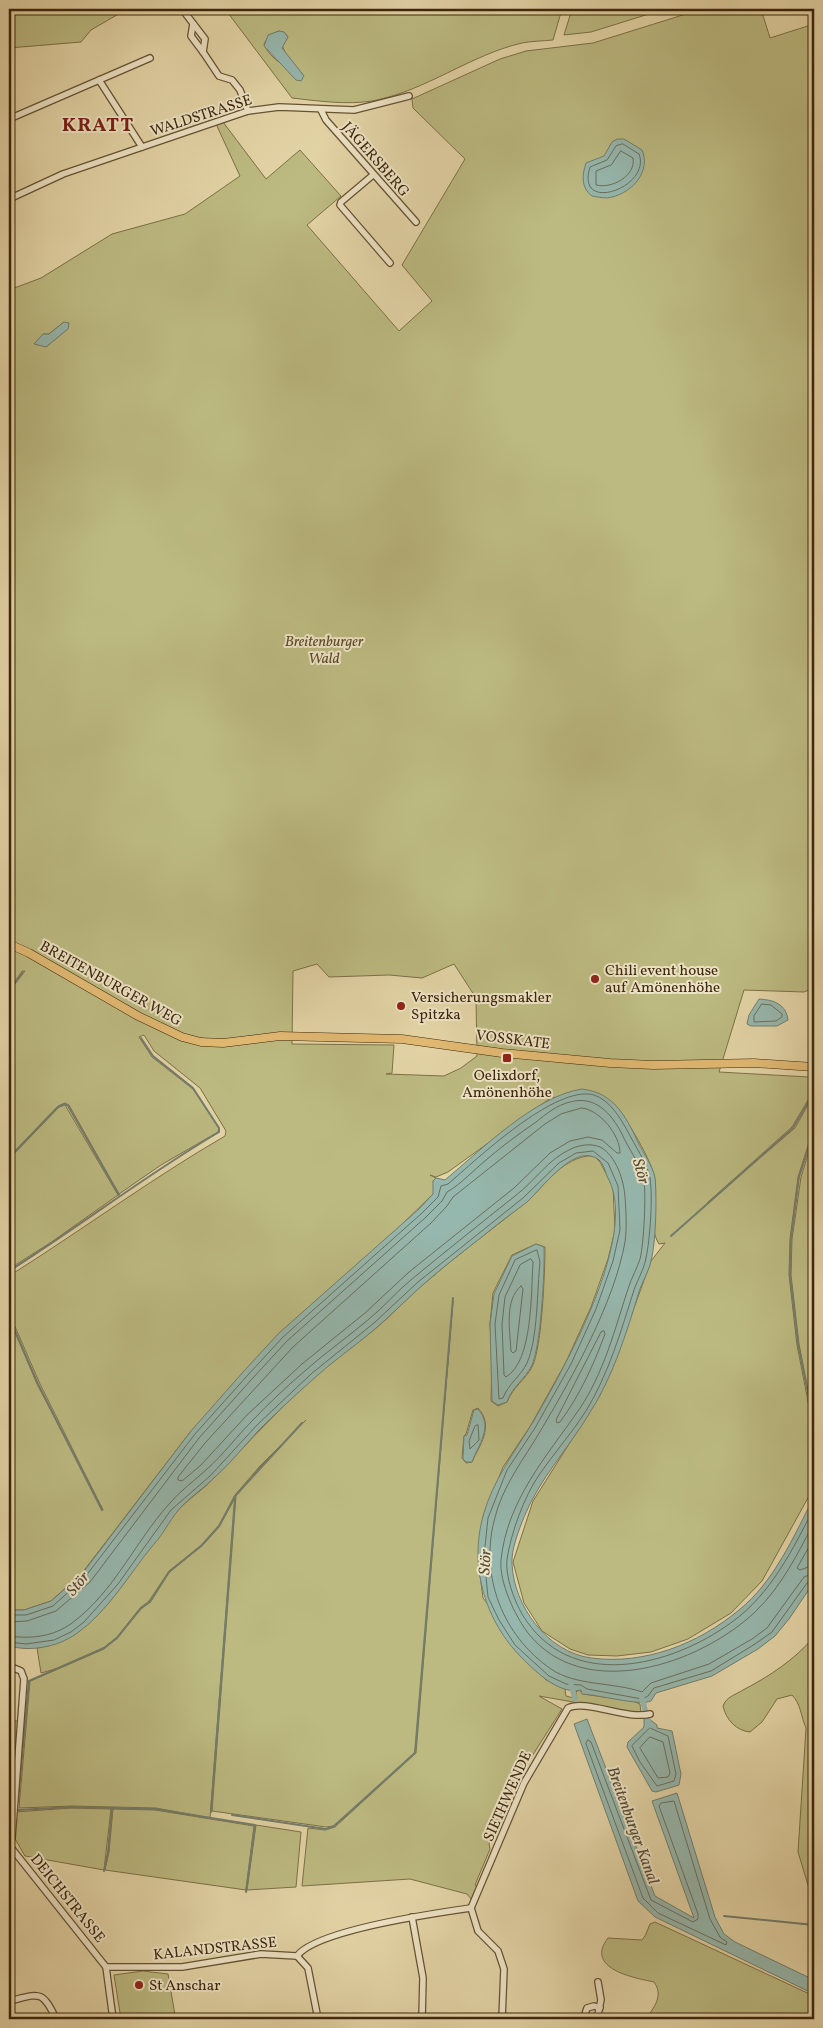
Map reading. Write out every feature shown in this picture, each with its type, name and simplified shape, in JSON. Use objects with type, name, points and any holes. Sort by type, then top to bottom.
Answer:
[{"type":"main road","name":"BREITENBURGER WEG","points":[[9,944],[138,1016],[182,1036],[201,1042]]},
{"type":"main road","name":"VOSSKATE","points":[[201,1042],[223,1042],[280,1036],[402,1039],[494,1052],[601,1062],[653,1065],[754,1063],[814,1067]]},
{"type":"street","points":[[182,9],[205,39],[202,52],[220,76],[232,80],[240,90],[248,111]]},
{"type":"street","points":[[9,119],[150,58]]},
{"type":"street","points":[[99,80],[142,147]]},
{"type":"street","name":"WALDSTRASSE","points":[[9,199],[63,174],[248,111],[279,107],[321,110],[360,109],[409,96]]},
{"type":"street","name":"JÄGERSBERG","points":[[321,110],[326,120],[416,222]]},
{"type":"street","points":[[373,174],[340,204],[390,263]]},
{"type":"street","points":[[9,1666],[21,1671],[24,1678],[12,1838],[9,1845]]},
{"type":"street","name":"SIETHWENDE","points":[[471,1908],[524,1783],[565,1711],[572,1706],[578,1706],[633,1717],[650,1714]]},
{"type":"street","name":"DEICHSTRASSE","points":[[9,1845],[106,1967]]},
{"type":"street","points":[[318,2019],[308,1968],[296,1956],[308,1945],[360,1929],[412,1917],[471,1908],[478,1931],[498,1952],[504,1969],[502,2019]]},
{"type":"street","points":[[412,1917],[423,1978],[422,2019]]},
{"type":"street","name":"KALANDSTRASSE","points":[[106,1967],[182,1967],[261,1954],[296,1956]]},
{"type":"street","points":[[106,1967],[113,2019]]},
{"type":"street","points":[[597,2019],[600,2008],[598,1982]]},
{"type":"street","points":[[9,2001],[34,1995],[42,1997],[47,2000],[56,2019]]},
{"type":"street","points":[[588,2019],[585,2014],[587,2008],[594,2006],[600,2008]]},
{"type":"green space","points":[[9,9],[123,9],[122,12],[91,30],[81,42],[9,48]]},
{"type":"green space","points":[[225,9],[562,9],[553,40],[526,42],[503,49],[392,96],[353,103],[292,98]],"holes":[[[279,31],[284,32],[288,37],[282,45],[287,57],[304,76],[275,59],[264,44],[269,35]]]},
{"type":"green space","points":[[572,9],[665,9],[591,32],[564,35]]},
{"type":"green space","name":"Breitenburger Wald","points":[[702,9],[761,9],[770,38],[814,24],[814,988],[804,992],[744,990],[719,1072],[809,1077],[814,1039],[814,1090],[792,1127],[707,1203],[795,1128],[814,1094],[814,1127],[798,1177],[790,1239],[789,1275],[797,1345],[812,1422],[814,1424],[814,1487],[762,1581],[731,1613],[688,1639],[651,1652],[617,1656],[588,1655],[570,1649],[542,1631],[524,1603],[513,1562],[533,1501],[600,1395],[613,1366],[651,1261],[665,1243],[659,1244],[655,1236],[653,1219],[654,1175],[638,1140],[618,1108],[552,1097],[448,1172],[436,1177],[430,1175],[436,1178],[433,1181],[435,1190],[433,1194],[191,1431],[82,1573],[51,1601],[24,1610],[9,1610],[9,1318],[37,1384],[103,1510],[40,1384],[9,1313],[9,1276],[225,1136],[226,1131],[200,1088],[154,1051],[144,1035],[139,1037],[152,1057],[193,1089],[219,1128],[218,1132],[161,1165],[119,1194],[69,1105],[65,1103],[58,1106],[9,1157],[9,992],[25,971],[22,971],[9,990],[9,290],[41,278],[112,234],[185,214],[240,176],[216,124],[223,122],[266,179],[300,150],[341,196],[307,225],[399,331],[432,301],[402,265],[465,159],[413,108],[412,99],[500,59],[526,51],[593,43]],"holes":[[[64,322],[67,329],[46,347],[43,334],[49,334]],[[317,964],[329,977],[389,975],[422,978],[454,964],[476,998],[477,1056],[461,1068],[444,1076],[386,1074],[392,1073],[394,1045],[292,1044],[293,971]]]},
{"type":"green space","points":[[65,1105],[118,1195],[50,1243],[9,1269],[9,1159],[59,1107]]},
{"type":"green space","points":[[814,1135],[814,1421],[799,1344],[791,1275],[792,1239],[801,1177]]},
{"type":"green space","points":[[594,1156],[600,1162],[613,1187],[615,1230],[608,1259],[591,1307],[566,1362],[531,1425],[503,1467],[483,1517],[480,1535],[480,1575],[483,1598],[546,1680],[565,1689],[566,1696],[577,1699],[576,1692],[579,1690],[583,1694],[633,1701],[640,1704],[641,1714],[539,1696],[562,1709],[513,1786],[489,1844],[490,1849],[475,1885],[478,1888],[472,1900],[467,1894],[410,1879],[302,1886],[308,1828],[325,1830],[335,1827],[416,1753],[453,1301],[415,1752],[343,1819],[334,1826],[326,1827],[212,1811],[236,1496],[259,1468],[306,1420],[259,1467],[235,1495],[219,1526],[202,1545],[169,1571],[149,1601],[140,1608],[117,1637],[104,1648],[66,1666],[41,1673],[37,1648],[62,1640],[82,1627],[101,1611],[117,1593],[160,1531],[176,1512],[210,1482],[300,1390],[381,1324],[413,1293],[458,1255],[525,1203],[560,1169],[577,1159]],"holes":[[[536,1244],[545,1247],[542,1309],[535,1357],[529,1372],[512,1392],[507,1402],[498,1406],[491,1401],[492,1359],[490,1324],[493,1293],[512,1255]],[[478,1408],[485,1422],[484,1436],[472,1462],[466,1463],[462,1458],[464,1436],[473,1410]]]},
{"type":"green space","points":[[235,1498],[210,1818],[156,1808],[72,1806],[19,1808],[30,1681],[104,1649],[117,1638],[141,1609],[150,1602],[169,1572],[202,1546],[219,1527]]},
{"type":"green space","points":[[814,1637],[814,1905],[798,1852],[806,1728],[797,1702],[792,1695],[777,1699],[762,1722],[750,1732],[733,1724],[724,1711],[723,1706],[731,1696],[781,1667]]},
{"type":"green space","points":[[9,1721],[19,1721],[15,1773],[9,1773]]},
{"type":"green space","points":[[71,1808],[111,1809],[104,1870],[25,1856],[14,1837],[15,1812]]},
{"type":"green space","points":[[113,1809],[155,1810],[254,1826],[246,1890],[105,1870],[109,1852]]},
{"type":"green space","points":[[256,1825],[301,1832],[296,1887],[247,1890]]},
{"type":"green space","points":[[655,1922],[814,1996],[814,2019],[646,2019],[655,2006],[658,1997],[657,1987],[654,1982],[635,1978],[615,1970],[602,1957],[602,1949],[608,1938],[642,1940],[650,1924]]},
{"type":"green space","points":[[143,1971],[168,1974],[175,2015],[153,2019],[121,2019],[114,1975]]},
{"type":"water","points":[[279,31],[284,32],[288,37],[282,48],[304,76],[301,81],[296,80],[264,46],[268,35]]},
{"type":"water","points":[[617,139],[624,139],[642,150],[644,166],[642,173],[633,185],[620,194],[607,198],[592,196],[588,193],[583,181],[586,163],[604,156],[612,142]]},
{"type":"water","points":[[64,322],[69,323],[68,329],[46,347],[34,344],[43,334],[49,334]]},
{"type":"water","points":[[759,999],[770,1000],[778,1004],[785,1010],[788,1020],[777,1026],[751,1026],[747,1024],[749,1015]]},
{"type":"water","name":"Stör","points":[[582,1089],[602,1095],[610,1100],[623,1114],[654,1173],[656,1219],[653,1253],[618,1355],[598,1400],[538,1489],[522,1522],[512,1558],[514,1580],[519,1596],[526,1611],[547,1637],[560,1647],[575,1654],[591,1658],[631,1658],[651,1655],[670,1649],[706,1633],[739,1610],[751,1599],[763,1586],[782,1558],[814,1497],[814,1582],[775,1636],[758,1649],[712,1676],[656,1693],[651,1701],[638,1702],[582,1694],[581,1690],[565,1689],[549,1682],[528,1664],[509,1643],[498,1627],[490,1610],[479,1574],[478,1554],[479,1535],[487,1503],[498,1479],[562,1371],[578,1338],[606,1269],[614,1235],[615,1205],[609,1180],[604,1167],[598,1159],[585,1156],[567,1163],[527,1202],[434,1275],[375,1329],[326,1368],[284,1406],[258,1431],[221,1472],[187,1501],[118,1592],[88,1625],[69,1638],[52,1645],[35,1648],[9,1646],[9,1610],[24,1610],[51,1601],[82,1574],[191,1431],[243,1372],[279,1333],[419,1209],[433,1194],[433,1181],[436,1178],[445,1180],[527,1113],[564,1094]]},
{"type":"water","points":[[536,1244],[544,1247],[544,1257],[542,1308],[534,1358],[528,1372],[512,1392],[507,1402],[498,1405],[492,1401],[490,1324],[494,1294],[512,1256]]},
{"type":"water","points":[[478,1409],[483,1416],[485,1429],[472,1462],[466,1462],[463,1459],[464,1436],[467,1435],[474,1410]]},
{"type":"water","points":[[648,1718],[657,1725],[657,1728],[672,1731],[681,1774],[679,1785],[656,1792],[652,1791],[627,1747],[628,1742],[644,1727],[644,1719]]},
{"type":"water","points":[[587,1719],[655,1896],[694,1918],[652,1801],[677,1793],[715,1917],[724,1934],[735,1942],[814,1980],[814,1994],[655,1917],[638,1901],[574,1724]]},
{"type":"waterway","points":[[9,991],[23,972]]},
{"type":"waterway","points":[[9,1271],[192,1148],[219,1132],[219,1128],[193,1088],[153,1056],[141,1038]]},
{"type":"waterway","points":[[671,1236],[793,1128],[814,1092]]},
{"type":"waterway","points":[[9,1158],[58,1107],[65,1104],[68,1106],[119,1195]]},
{"type":"waterway","points":[[814,1131],[799,1177],[791,1239],[790,1275],[798,1344],[814,1423]]},
{"type":"waterway","points":[[232,1815],[326,1829],[334,1826],[415,1753],[453,1298]]},
{"type":"waterway","points":[[9,1317],[38,1384],[102,1510]]},
{"type":"waterway","points":[[18,1801],[29,1681],[104,1648],[117,1638],[141,1608],[150,1602],[169,1572],[202,1545],[219,1526],[235,1496],[302,1423]]},
{"type":"waterway","points":[[211,1812],[235,1498]]},
{"type":"waterway","points":[[571,1684],[575,1699]]},
{"type":"waterway","points":[[642,1698],[649,1725]]},
{"type":"waterway","points":[[18,1810],[72,1807],[155,1809],[255,1825],[246,1892]]},
{"type":"waterway","points":[[104,1871],[108,1852],[112,1808]]},
{"type":"waterway","points":[[724,1916],[814,1925]]},
{"type":"place","name":"Chili event house auf Amönenhöhe","points":[[595,979]]},
{"type":"place","name":"Versicherungsmakler Spitzka","points":[[401,1006]]},
{"type":"place","name":"Oelixdorf, Amönenhöhe","points":[[507,1058]]},
{"type":"place","name":"St Anschar","points":[[139,1985]]},
{"type":"district","name":"KRATT","points":[[98,124]]},
{"type":"water label","name":"Breitenburger Kanal","points":[[634,1825]]}]
